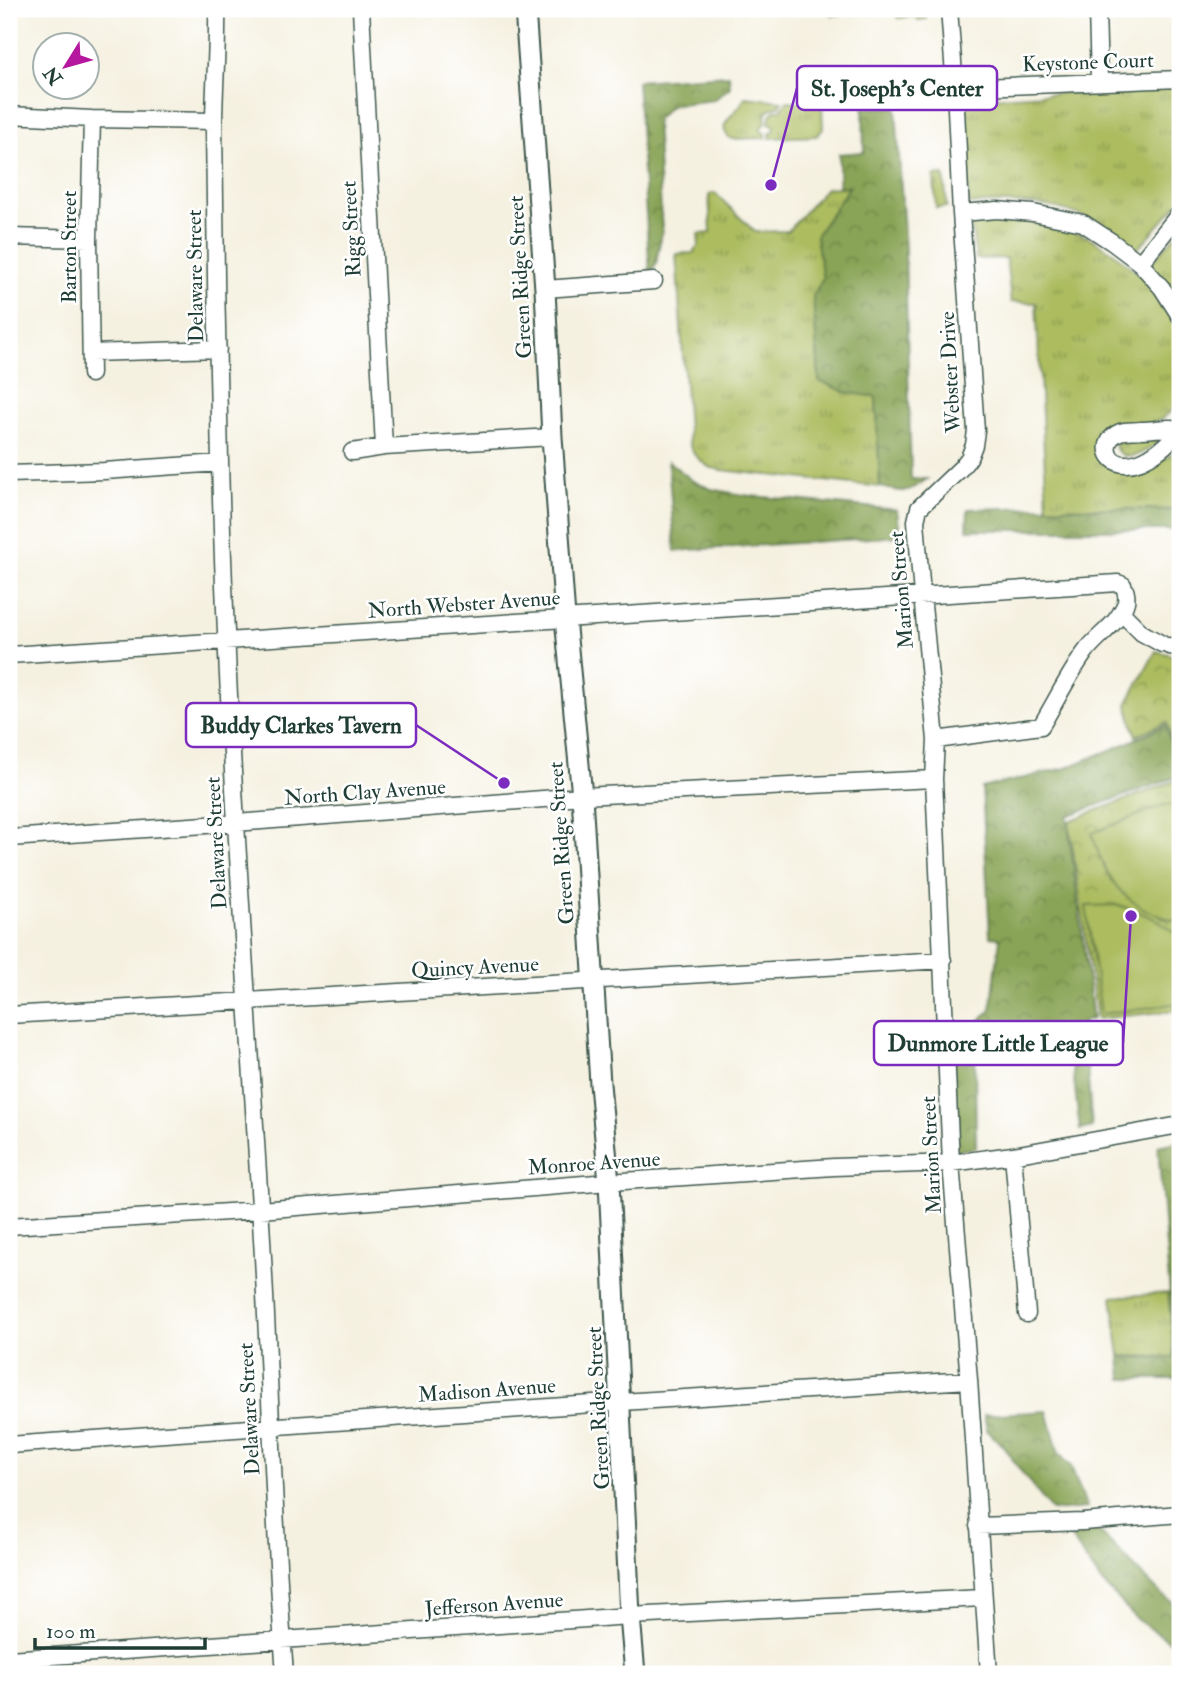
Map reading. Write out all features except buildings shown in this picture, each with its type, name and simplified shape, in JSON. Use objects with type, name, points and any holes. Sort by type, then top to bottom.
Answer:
[{"type":"main road","name":"Green Ridge Street","points":[[525,9],[545,289],[552,437],[565,618],[582,796],[600,1084],[609,1182],[635,1674]]},
{"type":"street","name":"Delaware Street","points":[[217,9],[214,121],[226,642],[261,1210],[285,1674]]},
{"type":"street","name":"Rigg Street","points":[[361,9],[384,447]]},
{"type":"street","name":"Webster Drive","points":[[919,508],[961,468],[974,445],[976,431],[949,9]]},
{"type":"street","points":[[1097,9],[1099,82]]},
{"type":"street","name":"Keystone Court","points":[[955,88],[1180,79]]},
{"type":"street","points":[[9,116],[214,121]]},
{"type":"street","name":"Barton Street","points":[[91,374],[89,239],[92,119]]},
{"type":"street","points":[[961,213],[997,210],[1032,213],[1083,223],[1140,263],[1162,288],[1180,316]]},
{"type":"street","points":[[1140,263],[1180,213]]},
{"type":"street","points":[[9,237],[89,239]]},
{"type":"street","points":[[545,289],[654,281]]},
{"type":"street","points":[[91,353],[218,349]]},
{"type":"street","points":[[352,452],[384,447],[552,437]]},
{"type":"street","points":[[9,474],[220,463]]},
{"type":"street","name":"Marion Street","points":[[919,508],[916,521],[936,740],[934,779],[951,1163],[989,1674]]},
{"type":"street","points":[[922,595],[1118,583],[1123,584],[1126,590],[1126,602],[1121,612],[1107,631],[1088,649],[1041,726],[936,740]]},
{"type":"street","name":"North Webster Avenue","points":[[9,655],[922,595]]},
{"type":"street","points":[[1121,612],[1142,633],[1170,646]]},
{"type":"street","name":"North Clay Avenue","points":[[9,838],[582,796],[934,779]]},
{"type":"street","name":"Quincy Avenue","points":[[9,1015],[943,960]]},
{"type":"street","name":"Monroe Avenue","points":[[9,1226],[261,1210],[609,1182],[834,1167],[951,1163],[1013,1155],[1180,1125]]},
{"type":"street","points":[[1013,1155],[1027,1314]]},
{"type":"street","name":"Madison Avenue","points":[[9,1445],[969,1380]]},
{"type":"street","points":[[978,1526],[1083,1522],[1180,1514]]},
{"type":"street","name":"Jefferson Avenue","points":[[9,1659],[630,1616],[983,1598]]},
{"type":"green space","points":[[832,9],[924,9],[926,19],[918,20],[917,16],[898,18],[897,11],[832,15]]},
{"type":"green space","points":[[729,75],[730,87],[714,100],[671,105],[656,120],[662,231],[656,264],[650,274],[637,81]]},
{"type":"green space","points":[[1180,86],[1180,201],[1136,251],[1090,219],[1057,208],[1022,203],[969,204],[962,99]]},
{"type":"green space","points":[[745,97],[782,101],[780,106],[768,111],[766,123],[760,128],[766,138],[731,139],[726,133],[726,123]]},
{"type":"green space","points":[[787,101],[822,104],[823,129],[817,136],[770,138],[770,133],[775,128],[769,123],[770,115],[775,110],[781,110]]},
{"type":"green space","points":[[896,107],[905,250],[911,479],[927,479],[909,490],[900,491],[880,487],[876,397],[846,392],[819,381],[813,296],[823,278],[816,236],[850,186],[839,187],[839,154],[864,152],[863,108]]},
{"type":"green space","points":[[944,175],[947,207],[936,208],[934,176]]},
{"type":"green space","points":[[850,186],[816,236],[823,278],[813,296],[846,392],[876,396],[880,487],[709,467],[694,454],[689,444],[676,254],[693,253],[699,245],[698,234],[711,233],[709,194],[715,193],[755,232],[788,231],[826,188]]},
{"type":"green space","points":[[989,219],[1032,219],[1057,224],[1092,239],[1139,274],[1179,326],[1180,400],[1155,422],[1111,426],[1101,435],[1098,445],[1108,465],[1117,470],[1128,471],[1151,466],[1180,448],[1180,510],[1047,507],[1036,303],[1011,302],[1006,258],[976,259],[971,222]]},
{"type":"green space","points":[[1180,230],[1180,301],[1150,264]]},
{"type":"green space","points":[[1165,436],[1147,450],[1133,456],[1120,453],[1115,447],[1117,442],[1123,439]]},
{"type":"green space","points":[[668,461],[693,481],[711,489],[743,495],[897,510],[900,536],[675,551]]},
{"type":"green space","points":[[1047,507],[1180,510],[1180,533],[1178,530],[967,530],[968,509]]},
{"type":"green space","points":[[1156,651],[1180,657],[1180,770],[1167,722],[1136,736],[1127,704]]},
{"type":"green space","points":[[1166,725],[1179,776],[1067,816],[1093,1019],[1083,1021],[1092,1127],[1080,1130],[1071,1055],[975,1056],[976,1148],[954,1151],[952,1039],[975,1039],[976,1024],[991,1010],[1000,938],[990,937],[982,788],[1066,768]]},
{"type":"green space","points":[[1180,779],[1180,1010],[1097,1019],[1069,821]]},
{"type":"green space","points":[[1164,805],[1180,805],[1180,922],[1146,910],[1121,892],[1104,867],[1092,833]]},
{"type":"green space","points":[[1118,905],[1151,917],[1180,936],[1180,1003],[1101,1014],[1086,906]]},
{"type":"green space","points":[[1180,1141],[1180,1379],[1122,1379],[1120,1357],[1175,1358],[1158,1146]]},
{"type":"green space","points":[[1168,1293],[1174,1357],[1120,1356],[1112,1297]]},
{"type":"green space","points":[[1047,1411],[1059,1454],[1071,1466],[1087,1508],[1052,1511],[1003,1446],[987,1430],[984,1415]]},
{"type":"green space","points":[[1098,1530],[1162,1595],[1180,1608],[1180,1648],[1136,1619],[1100,1580],[1067,1532]]},
{"type":"place","name":"St. Joseph's Center","points":[[771,185]]},
{"type":"place","name":"Buddy Clarkes Tavern","points":[[504,783]]},
{"type":"place","name":"Dunmore Little League","points":[[1131,916]]}]
